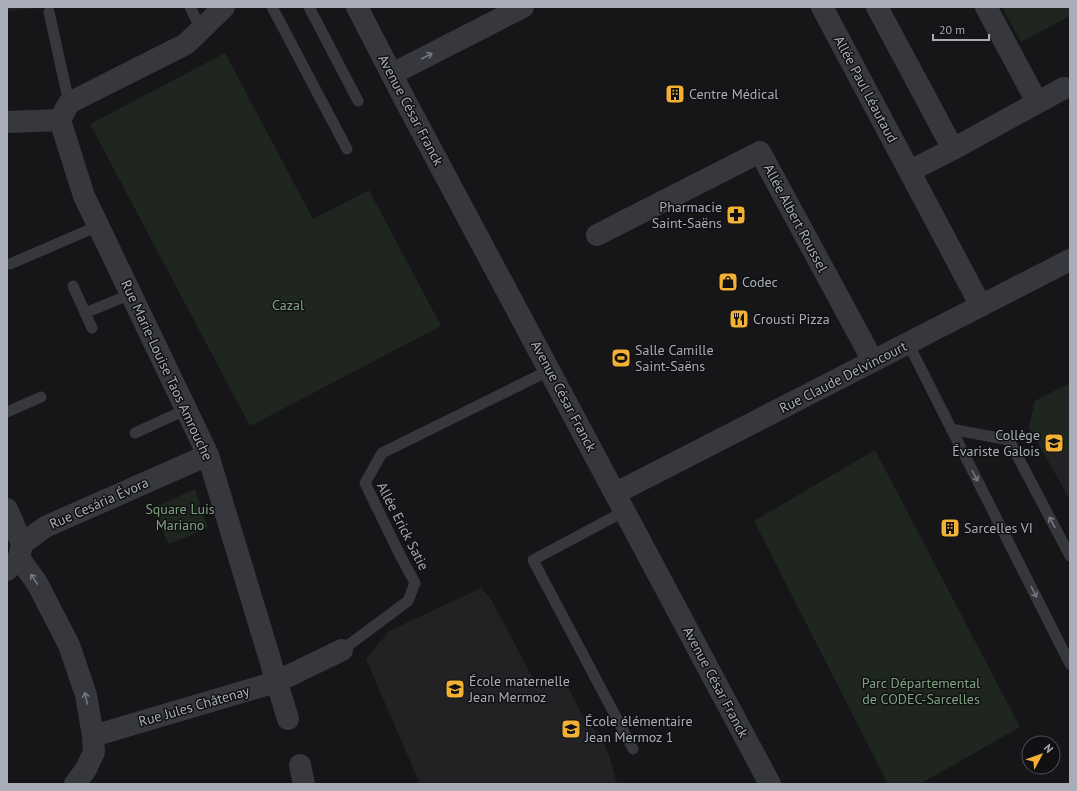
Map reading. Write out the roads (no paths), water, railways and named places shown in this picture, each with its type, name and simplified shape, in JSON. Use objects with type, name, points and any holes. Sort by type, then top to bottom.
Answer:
[{"type":"street","points":[[7,122],[64,111],[186,44],[224,7]]},
{"type":"street","name":"Avenue César Franck","points":[[357,7],[770,784]]},
{"type":"street","points":[[392,74],[522,7]]},
{"type":"street","name":"Allée Paul Léautaud","points":[[822,7],[981,306]]},
{"type":"street","points":[[877,7],[953,149]]},
{"type":"street","points":[[986,7],[1037,102]]},
{"type":"street","points":[[910,171],[1064,88]]},
{"type":"street","name":"Rue Marie-Louise Taos Amrouche","points":[[64,111],[84,196],[208,455],[288,719]]},
{"type":"street","name":"Allée Albert Roussel","points":[[597,235],[760,152],[873,361]]},
{"type":"street","name":"Rue Claude Delvincourt","points":[[620,502],[873,361],[1070,260]]},
{"type":"street","name":"Rue Cesária Évora","points":[[16,557],[45,527],[208,455]]},
{"type":"street","points":[[7,509],[16,557],[37,583],[69,645],[86,695],[93,736],[94,752],[86,768],[75,784]]},
{"type":"street","name":"Rue Jules Châtenay","points":[[93,736],[276,682],[342,650]]},
{"type":"lane","points":[[190,7],[201,29]]},
{"type":"lane","points":[[272,7],[347,149]]},
{"type":"lane","points":[[309,7],[358,101]]},
{"type":"lane","points":[[48,12],[64,111]]},
{"type":"lane","points":[[10,264],[98,226]]},
{"type":"lane","points":[[73,286],[92,328]]},
{"type":"lane","points":[[86,313],[131,294]]},
{"type":"lane","points":[[908,343],[1070,664]]},
{"type":"lane","name":"Allée Erick Satie","points":[[342,650],[408,601],[415,583],[365,483],[382,454],[550,370]]},
{"type":"lane","points":[[7,412],[41,397]]},
{"type":"lane","points":[[135,433],[187,409]]},
{"type":"lane","points":[[952,429],[1009,440],[1070,556]]},
{"type":"lane","points":[[620,502],[533,560],[634,749]]},
{"type":"place","name":"Centre Médical","points":[[675,94]]},
{"type":"place","name":"Pharmacie Saint-Saëns","points":[[736,215]]},
{"type":"place","name":"Codec","points":[[728,282]]},
{"type":"place","name":"Crousti Pizza","points":[[739,319]]},
{"type":"place","name":"Salle Camille Saint-Saëns","points":[[621,358]]},
{"type":"place","name":"Collège Évariste Galois","points":[[1054,443]]},
{"type":"place","name":"Sarcelles VI","points":[[950,528]]},
{"type":"place","name":"École maternelle Jean Mermoz","points":[[455,689]]},
{"type":"place","name":"École élémentaire Jean Mermoz 1","points":[[571,729]]},
{"type":"park label","name":"Cazal","points":[[288,305]]},
{"type":"park label","name":"Square Luis Mariano","points":[[180,518]]},
{"type":"park label","name":"Parc Départemental de CODEC-Sarcelles","points":[[921,692]]}]
